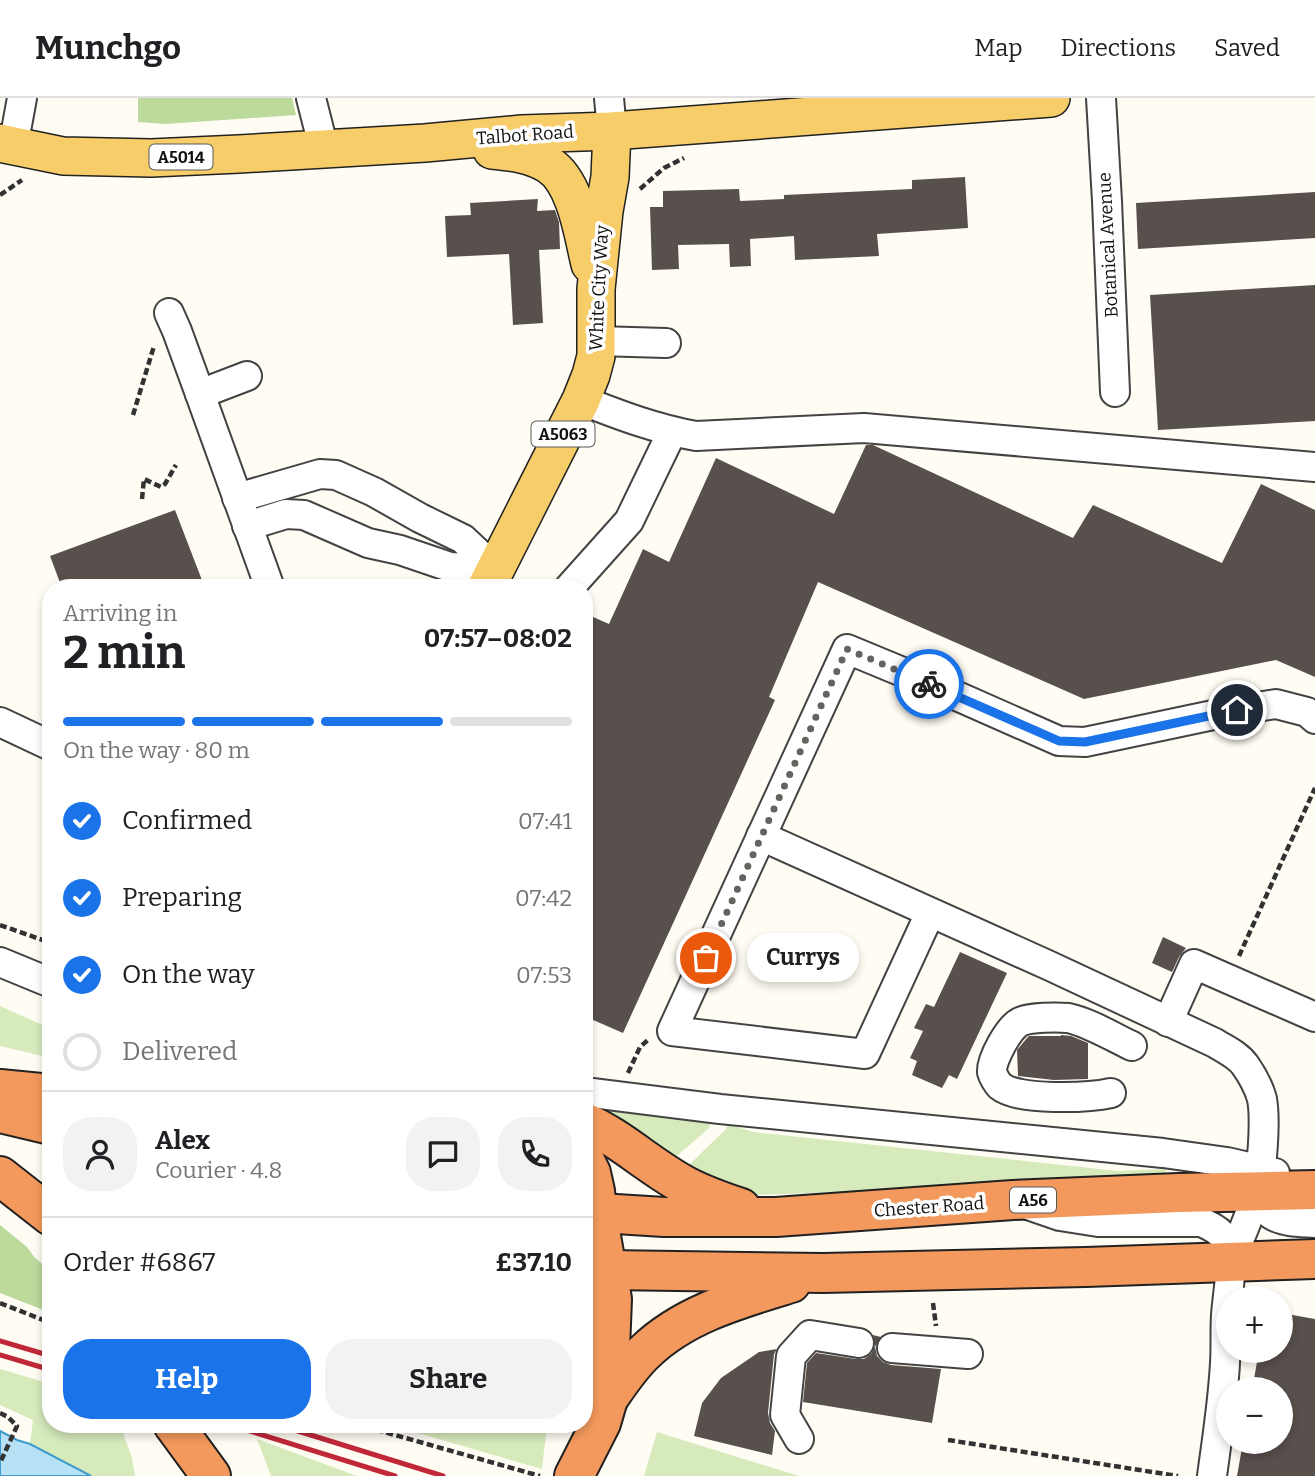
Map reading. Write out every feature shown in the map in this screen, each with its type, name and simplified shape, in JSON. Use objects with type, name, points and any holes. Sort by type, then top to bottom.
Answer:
[{"type":"highway","points":[[0,1088],[42,1093]]},
{"type":"highway","points":[[0,1113],[42,1123]]},
{"type":"highway","name":"A56","points":[[593,1126],[685,1186],[738,1207],[776,1217]]},
{"type":"highway","points":[[0,1176],[42,1184]]},
{"type":"highway","points":[[0,1176],[42,1209]]},
{"type":"highway","name":"Chester Road","points":[[593,1213],[664,1217],[776,1217],[1258,1180],[1315,1190]]},
{"type":"highway","points":[[593,1235],[596,1269],[612,1299],[604,1476]]},
{"type":"highway","points":[[596,1269],[823,1273],[1315,1259]]},
{"type":"highway","points":[[574,1476],[626,1372],[645,1351],[680,1326],[730,1302],[823,1273]]},
{"type":"main road","name":"Talbot Road","points":[[7,145],[63,156],[151,158],[425,143],[522,134],[610,114],[1051,98]]},
{"type":"main road","name":"White City Way","points":[[490,578],[581,400],[596,356],[596,289],[610,177],[610,114]]},
{"type":"main road","points":[[425,143],[517,153],[551,166],[569,190],[596,289]]},
{"type":"street","points":[[7,145],[22,98]]},
{"type":"street","points":[[311,98],[324,149]]},
{"type":"street","name":"Botanical Avenue","points":[[1101,98],[1115,392]]},
{"type":"street","points":[[169,313],[267,579]]},
{"type":"street","points":[[597,341],[666,343]]},
{"type":"street","points":[[200,394],[247,376]]},
{"type":"street","points":[[581,400],[630,419],[672,432],[696,436],[864,428],[1315,467]]},
{"type":"street","points":[[577,579],[629,521],[672,432]]},
{"type":"street","points":[[237,498],[320,474],[336,475],[463,539],[490,578]]},
{"type":"street","points":[[247,526],[286,514],[304,515],[368,543],[490,578]]},
{"type":"street","points":[[930,913],[865,1054],[672,1031],[847,649],[1059,741],[1085,742],[1276,704],[1307,712],[1315,719]]},
{"type":"street","points":[[0,722],[42,742]]},
{"type":"street","points":[[761,836],[1215,1043],[1245,1064],[1262,1098],[1263,1144],[1258,1180],[1230,1262]]},
{"type":"street","points":[[0,962],[42,979]]},
{"type":"street","points":[[1168,1022],[1194,964],[1315,1017]]},
{"type":"street","points":[[1111,1093],[1093,1097],[1023,1096],[998,1085],[992,1073],[994,1060],[1016,1023],[1025,1019],[1065,1018],[1077,1021],[1132,1046]]},
{"type":"street","points":[[593,1093],[720,1109],[1171,1154],[1258,1180],[1315,1185]]},
{"type":"street","points":[[1258,1180],[1260,1204],[1267,1212],[1278,1219],[1315,1223]]},
{"type":"street","points":[[1013,1200],[1060,1216],[1098,1222],[1201,1222],[1212,1226],[1228,1243],[1231,1252],[1225,1364],[1212,1476]]},
{"type":"street","points":[[799,1439],[785,1415],[791,1356],[810,1335],[859,1343]]},
{"type":"street","points":[[892,1348],[968,1354]]},
{"type":"path","points":[[133,415],[155,342]]},
{"type":"path","points":[[142,499],[144,479],[161,487],[176,465]]},
{"type":"path","points":[[1228,979],[1315,788]]},
{"type":"path","points":[[0,925],[42,940]]},
{"type":"path","points":[[617,1096],[640,1047],[652,1037],[672,1031]]},
{"type":"path","points":[[0,1303],[42,1319]]},
{"type":"path","points":[[0,1413],[17,1426],[0,1463]]},
{"type":"path","points":[[388,1433],[540,1476]]},
{"type":"path","points":[[948,1440],[1178,1476]]},
{"type":"green space","points":[[138,98],[292,98],[296,115],[165,124],[138,122]]},
{"type":"green space","points":[[0,1006],[42,1025],[42,1056],[0,1046]]},
{"type":"green space","points":[[598,1105],[711,1119],[709,1128],[669,1163],[596,1109]]},
{"type":"green space","points":[[728,1124],[753,1132],[1118,1171],[1166,1169],[1166,1181],[756,1195],[736,1192],[688,1166]]},
{"type":"green space","points":[[0,1225],[27,1247],[42,1264],[42,1309],[0,1293]]},
{"type":"green space","points":[[0,1369],[42,1381],[42,1433],[123,1433],[135,1476],[91,1476],[30,1444],[33,1420],[0,1405]]},
{"type":"green space","points":[[657,1432],[799,1476],[644,1476]]},
{"type":"green space","points":[[418,1433],[546,1433],[542,1469]]},
{"type":"green space","points":[[257,1439],[357,1476],[271,1476]]},
{"type":"water","points":[[0,1431],[30,1444],[91,1476],[0,1476]]},
{"type":"building","points":[[965,177],[968,228],[877,234],[879,256],[795,260],[794,236],[750,239],[751,266],[730,267],[729,244],[678,245],[679,269],[652,270],[650,207],[663,207],[663,191],[739,189],[740,201],[784,199],[784,195],[912,189],[912,180]]},
{"type":"building","points":[[1315,192],[1315,238],[1138,249],[1136,203]]},
{"type":"building","points":[[538,199],[537,211],[555,210],[559,222],[560,249],[539,250],[543,323],[513,325],[509,254],[447,257],[445,216],[471,215],[470,203]]},
{"type":"building","points":[[1315,285],[1315,421],[1158,430],[1150,295]]},
{"type":"building","points":[[866,445],[873,445],[1073,538],[1093,505],[1222,563],[1261,484],[1315,510],[1315,677],[1276,660],[1084,699],[818,582],[769,697],[775,700],[623,1033],[593,1020],[593,617],[609,624],[643,549],[669,562],[716,458],[834,514]]},
{"type":"building","points":[[175,510],[202,579],[59,579],[50,556]]},
{"type":"building","points":[[1163,937],[1186,948],[1172,972],[1152,963]]},
{"type":"building","points":[[960,952],[1007,973],[957,1079],[949,1075],[942,1088],[912,1075],[917,1061],[910,1058],[923,1031],[914,1028],[926,1004],[934,1007]]},
{"type":"building","points":[[1061,1035],[1088,1043],[1088,1079],[1054,1080],[1018,1076],[1017,1050],[1029,1036]]},
{"type":"building","points":[[1293,1315],[1315,1319],[1315,1476],[1237,1476],[1241,1454],[1293,1454],[1293,1377],[1254,1377],[1257,1363],[1293,1363]]},
{"type":"building","points":[[873,1335],[881,1337],[875,1347],[877,1356],[883,1362],[941,1369],[932,1423],[803,1402],[807,1363],[816,1353],[864,1359],[871,1354],[875,1346]]},
{"type":"building","points":[[777,1349],[774,1354],[768,1413],[775,1431],[772,1455],[694,1436],[702,1403],[721,1378],[759,1352]]},
{"type":"railway","points":[[0,1341],[42,1353]]},
{"type":"railway","points":[[0,1355],[42,1367]]},
{"type":"railway","points":[[256,1433],[395,1476]]},
{"type":"railway","points":[[304,1433],[443,1476]]},
{"type":"way so far","points":[[706,958],[847,649],[929,684]]},
{"type":"place","name":"Currys","points":[[706,958]]},
{"type":"route","points":[[929,684],[1059,741],[1085,742],[1237,710]]}]
